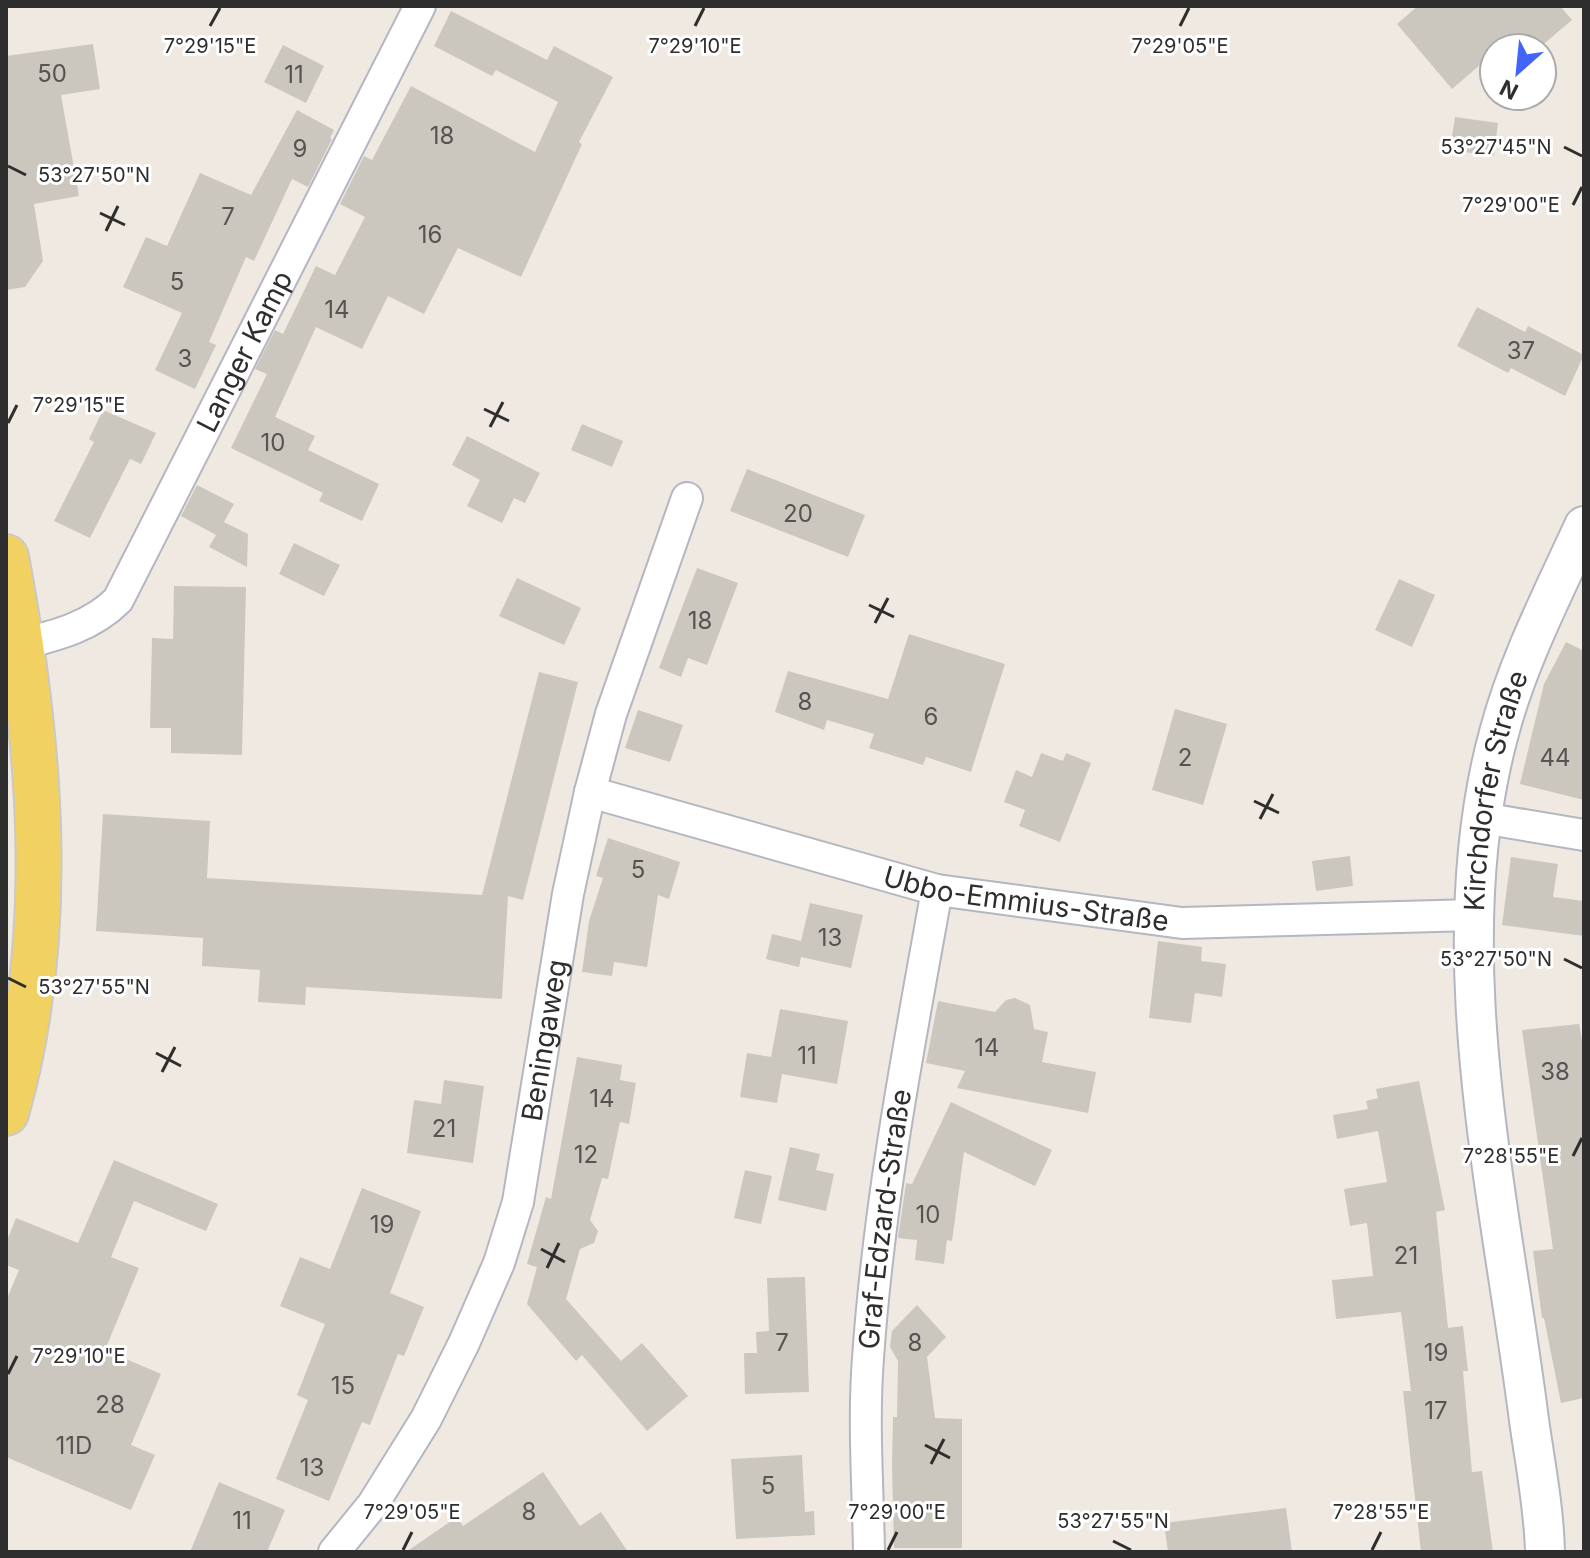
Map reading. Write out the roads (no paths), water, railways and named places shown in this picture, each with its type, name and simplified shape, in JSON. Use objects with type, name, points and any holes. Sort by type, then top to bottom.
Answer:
[{"type":"main road","points":[[6,557],[22,644],[36,782],[38,915],[29,1007],[6,1113]]},
{"type":"street","name":"Langer Kamp","points":[[22,644],[59,634],[101,617],[118,600],[420,6]]},
{"type":"street","name":"Beningaweg","points":[[334,1552],[373,1504],[426,1419],[499,1263],[518,1202],[568,894],[590,792],[611,714],[687,498]]},
{"type":"street","name":"Kirchdorfer Straße","points":[[1545,1552],[1476,1027],[1474,915],[1482,818],[1503,720],[1526,652],[1575,568],[1584,526]]},
{"type":"street","name":"Ubbo-Emmius-Straße","points":[[590,792],[937,890],[1182,923],[1474,915]]},
{"type":"street","points":[[1482,818],[1584,835]]},
{"type":"street","name":"Graf-Edzard-Straße","points":[[869,1552],[867,1361],[878,1244],[894,1125],[937,890]]}]
